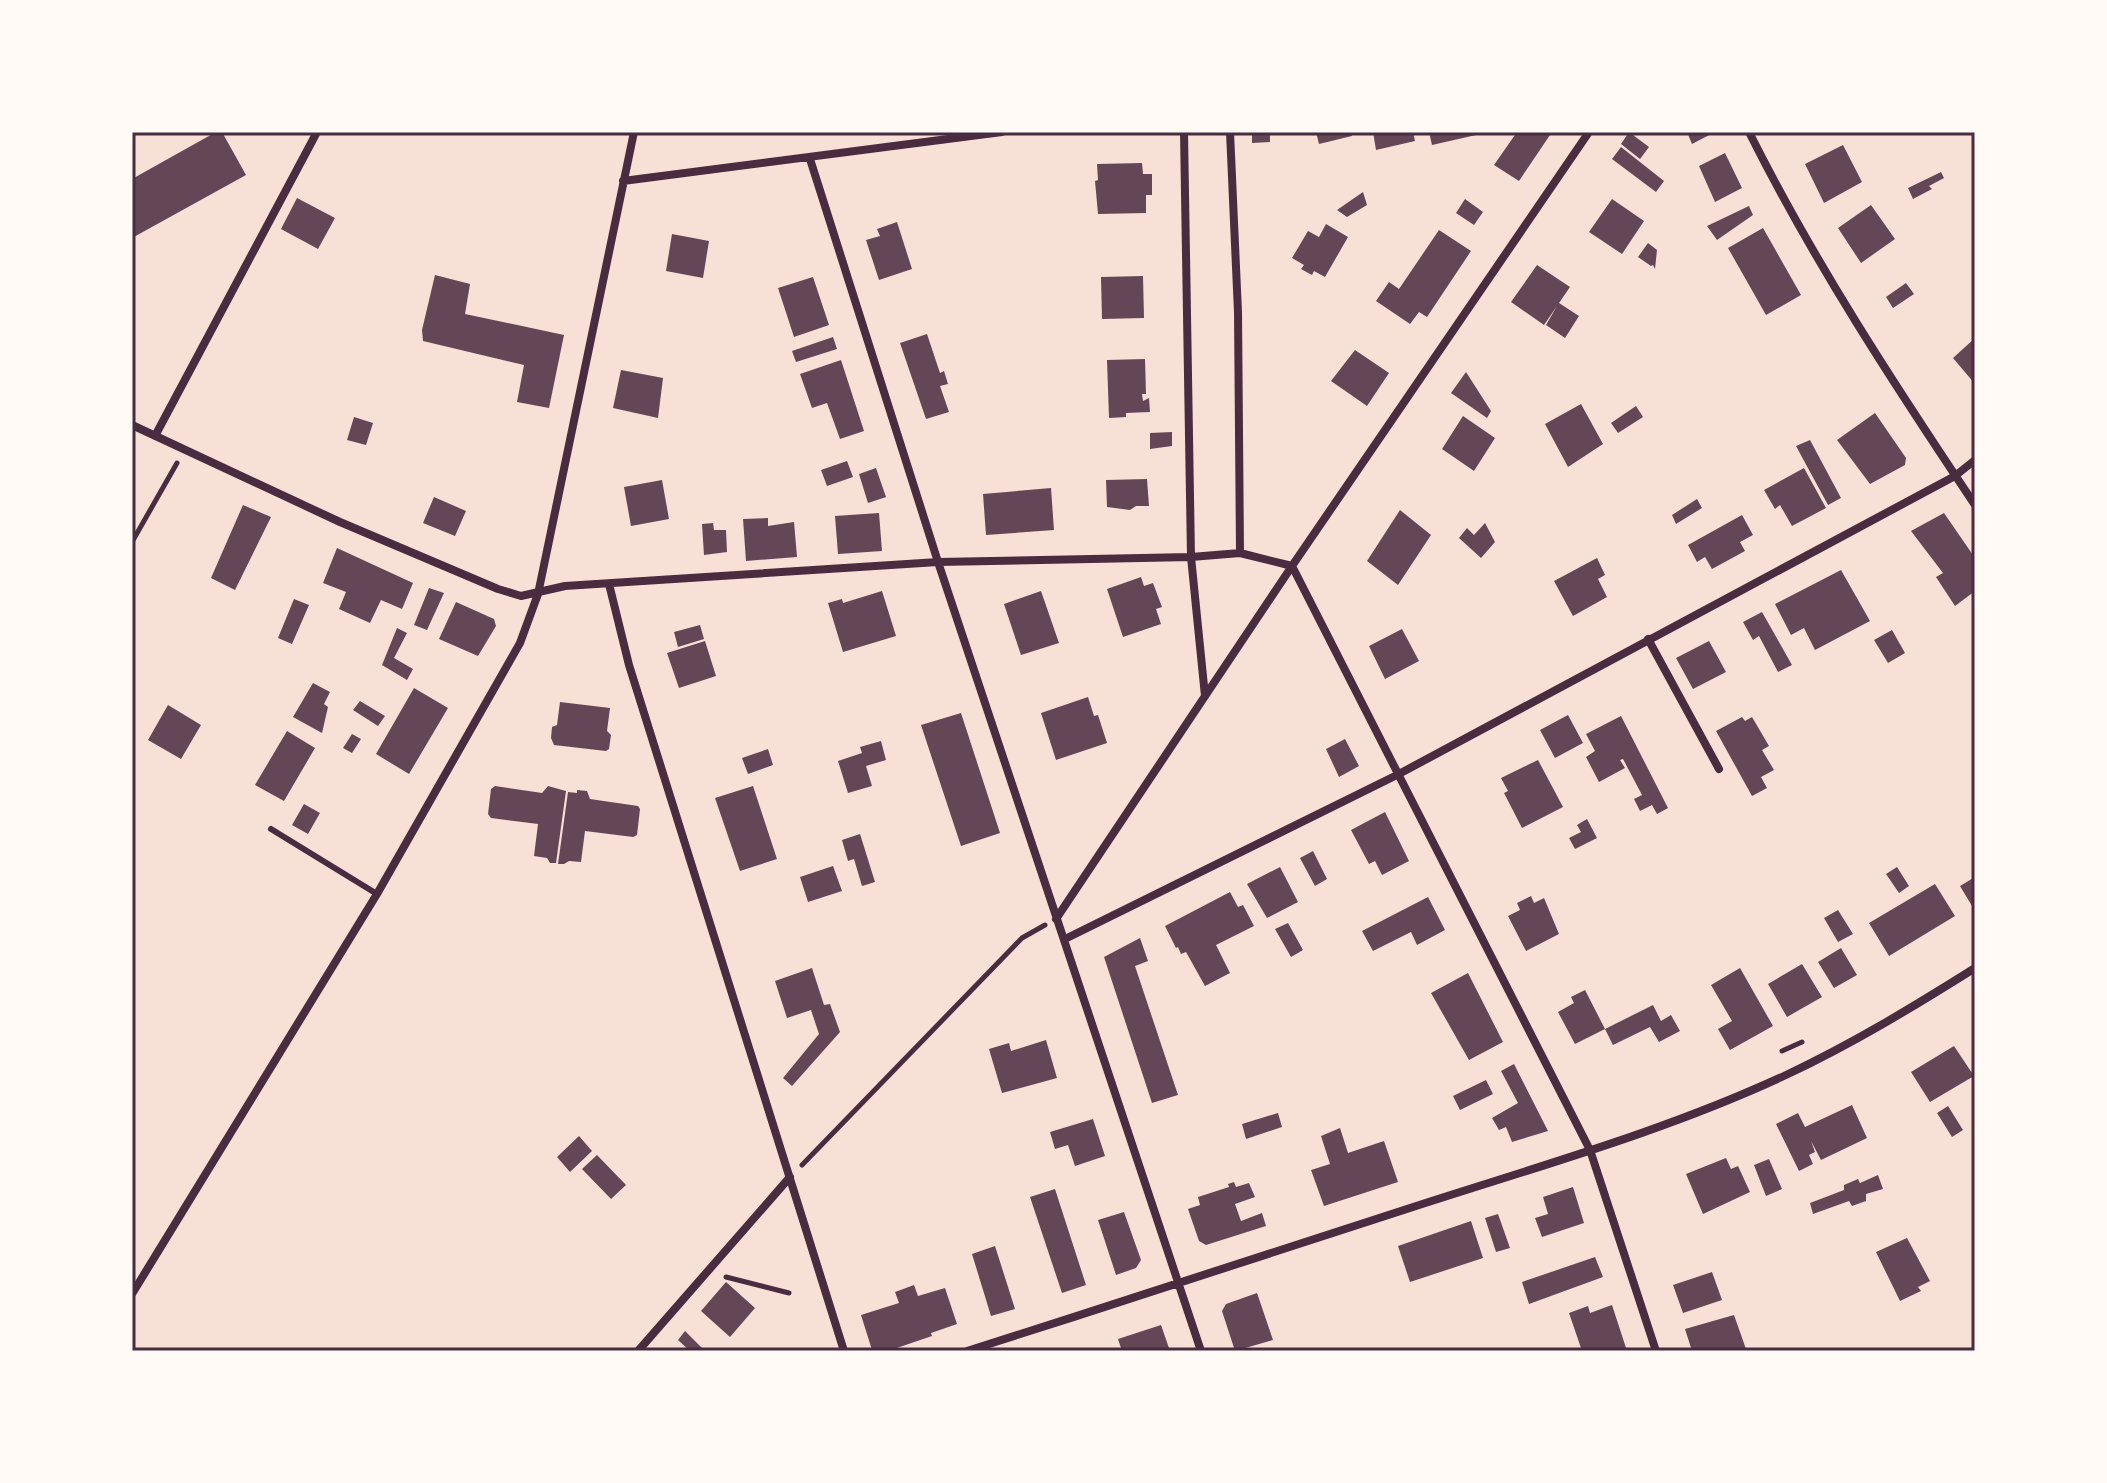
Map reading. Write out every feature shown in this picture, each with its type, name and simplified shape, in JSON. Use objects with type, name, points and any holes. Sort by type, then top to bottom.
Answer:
[{"type":"street","points":[[155,436],[317,132]]},
{"type":"street","points":[[132,1294],[377,894],[520,643],[538,594],[634,132]]},
{"type":"street","points":[[623,181],[1002,132]]},
{"type":"street","points":[[1184,132],[1191,557],[1205,696]]},
{"type":"street","points":[[1230,132],[1238,312],[1240,553]]},
{"type":"street","points":[[1056,919],[1292,566],[1589,132]]},
{"type":"street","points":[[1749,132],[1785,205],[1835,290],[1975,505]]},
{"type":"street","points":[[810,159],[938,562],[1201,1351]]},
{"type":"street","points":[[132,425],[340,522],[521,596],[565,586],[938,562],[1191,557],[1240,553],[1292,566],[1590,1150],[1656,1351]]},
{"type":"street","points":[[1065,939],[1397,775],[1955,476],[1975,460]]},
{"type":"street","points":[[609,584],[629,665],[844,1351]]},
{"type":"street","points":[[1648,639],[1719,769]]},
{"type":"street","points":[[967,1351],[1590,1150],[1727,1100],[1786,1075],[1892,1020],[1975,968]]},
{"type":"street","points":[[638,1351],[790,1177]]},
{"type":"lane","points":[[271,829],[377,894]]},
{"type":"path","points":[[132,542],[185,449]]},
{"type":"path","points":[[790,1177],[1022,938],[1056,919]]},
{"type":"path","points":[[1782,1051],[1802,1042]]},
{"type":"path","points":[[726,1277],[789,1293]]},
{"type":"building","points":[[216,132],[222,132],[246,175],[132,238],[132,179]]},
{"type":"building","points":[[1252,132],[1270,132],[1270,142],[1252,143]]},
{"type":"building","points":[[1316,132],[1351,132],[1352,136],[1319,144]]},
{"type":"building","points":[[1373,132],[1413,132],[1415,141],[1376,150]]},
{"type":"building","points":[[1429,132],[1485,132],[1485,133],[1432,145]]},
{"type":"building","points":[[1517,132],[1552,132],[1519,181],[1494,165]]},
{"type":"building","points":[[1629,132],[1649,147],[1640,159],[1621,144]]},
{"type":"building","points":[[1687,132],[1715,132],[1692,144]]},
{"type":"building","points":[[1843,145],[1862,182],[1824,203],[1805,164]]},
{"type":"building","points":[[1621,147],[1664,181],[1656,192],[1612,159]]},
{"type":"building","points":[[1725,153],[1742,188],[1715,202],[1699,166]]},
{"type":"building","points":[[1142,163],[1143,174],[1152,174],[1152,195],[1146,195],[1146,213],[1098,214],[1097,164]]},
{"type":"building","points":[[1941,172],[1944,178],[1913,199],[1908,188]]},
{"type":"building","points":[[1363,192],[1367,205],[1347,217],[1337,210]]},
{"type":"building","points":[[297,198],[335,218],[318,249],[281,229]]},
{"type":"building","points":[[1465,199],[1483,212],[1474,225],[1456,213]]},
{"type":"building","points":[[1612,199],[1644,221],[1622,254],[1589,232]]},
{"type":"building","points":[[1871,205],[1895,239],[1861,263],[1838,228]]},
{"type":"building","points":[[1749,206],[1753,215],[1717,240],[1707,226]]},
{"type":"building","points":[[897,222],[912,269],[879,280],[866,240],[880,236],[877,229]]},
{"type":"building","points":[[1326,224],[1348,237],[1325,277],[1301,269],[1304,265],[1292,258],[1308,231],[1319,237]]},
{"type":"building","points":[[1763,228],[1801,295],[1766,315],[1728,248]]},
{"type":"building","points":[[1439,230],[1471,251],[1427,317],[1419,312],[1410,324],[1376,301],[1389,282],[1399,289]]},
{"type":"building","points":[[672,234],[709,241],[703,278],[666,271]]},
{"type":"building","points":[[1648,243],[1657,250],[1655,269],[1638,257]]},
{"type":"building","points":[[1537,265],[1570,287],[1559,303],[1579,316],[1565,338],[1546,325],[1557,306],[1544,325],[1511,302]]},
{"type":"building","points":[[435,275],[470,284],[465,314],[564,335],[549,408],[517,402],[524,365],[423,341],[422,330]]},
{"type":"building","points":[[1143,276],[1144,318],[1102,319],[1101,277]]},
{"type":"building","points":[[813,277],[829,325],[794,337],[778,288]]},
{"type":"building","points":[[1906,283],[1914,294],[1893,308],[1886,297]]},
{"type":"building","points":[[927,334],[940,373],[944,371],[948,384],[940,386],[949,412],[926,419],[900,343]]},
{"type":"building","points":[[833,337],[837,349],[796,362],[792,351]]},
{"type":"building","points":[[1975,338],[1975,384],[1953,358]]},
{"type":"building","points":[[1355,350],[1389,373],[1367,406],[1331,381]]},
{"type":"building","points":[[1145,359],[1146,394],[1142,394],[1143,401],[1149,398],[1150,412],[1126,413],[1126,417],[1109,418],[1107,360]]},
{"type":"building","points":[[841,360],[864,431],[840,439],[827,403],[812,408],[800,374]]},
{"type":"building","points":[[621,370],[663,378],[658,418],[613,408]]},
{"type":"building","points":[[1466,372],[1491,411],[1487,418],[1451,393]]},
{"type":"building","points":[[1581,404],[1603,444],[1568,467],[1545,424]]},
{"type":"building","points":[[1636,406],[1643,417],[1618,433],[1611,423]]},
{"type":"building","points":[[1875,413],[1906,458],[1905,465],[1870,484],[1837,440]]},
{"type":"building","points":[[1463,416],[1495,438],[1474,471],[1442,449]]},
{"type":"building","points":[[354,417],[373,423],[366,445],[347,440]]},
{"type":"building","points":[[1172,432],[1172,446],[1150,449],[1150,433]]},
{"type":"building","points":[[1810,440],[1841,498],[1828,505],[1796,446]]},
{"type":"building","points":[[847,461],[853,477],[827,486],[821,470]]},
{"type":"building","points":[[876,468],[886,497],[868,503],[859,474]]},
{"type":"building","points":[[1804,468],[1826,508],[1792,526],[1780,505],[1775,509],[1764,490]]},
{"type":"building","points":[[1147,479],[1149,506],[1136,506],[1130,510],[1107,507],[1106,480]]},
{"type":"building","points":[[662,480],[669,519],[631,526],[624,487]]},
{"type":"building","points":[[1051,488],[1054,530],[986,535],[983,494]]},
{"type":"building","points":[[434,497],[466,511],[455,536],[423,523]]},
{"type":"building","points":[[1697,499],[1702,508],[1676,524],[1672,515]]},
{"type":"building","points":[[243,505],[271,517],[235,590],[211,578]]},
{"type":"building","points":[[1400,510],[1431,535],[1398,585],[1367,561]]},
{"type":"building","points":[[879,513],[882,551],[838,554],[835,516]]},
{"type":"building","points":[[1944,513],[1975,558],[1975,591],[1955,606],[1936,577],[1943,573],[1911,531]]},
{"type":"building","points":[[1742,515],[1753,535],[1740,542],[1745,551],[1712,569],[1705,557],[1697,562],[1688,545]]},
{"type":"building","points":[[768,518],[768,526],[794,522],[797,557],[746,561],[743,519]]},
{"type":"building","points":[[713,523],[714,530],[726,530],[727,552],[704,555],[702,524]]},
{"type":"building","points":[[1485,523],[1495,542],[1481,558],[1459,538],[1467,528],[1474,535]]},
{"type":"building","points":[[337,548],[413,583],[402,609],[381,600],[370,623],[339,609],[346,592],[323,583]]},
{"type":"building","points":[[1597,558],[1605,575],[1598,579],[1607,597],[1573,616],[1554,581]]},
{"type":"building","points":[[1841,570],[1870,621],[1815,650],[1804,628],[1791,635],[1775,604]]},
{"type":"building","points":[[1141,577],[1144,586],[1153,583],[1162,607],[1156,609],[1161,624],[1123,637],[1107,589]]},
{"type":"building","points":[[429,588],[444,593],[427,630],[414,625]]},
{"type":"building","points":[[882,591],[896,636],[843,652],[828,603],[842,599],[843,603]]},
{"type":"building","points":[[1041,591],[1059,643],[1021,655],[1004,604]]},
{"type":"building","points":[[294,599],[309,605],[292,644],[278,638]]},
{"type":"building","points":[[456,602],[494,619],[496,626],[478,656],[439,639]]},
{"type":"building","points":[[1762,612],[1792,665],[1778,672],[1759,636],[1753,640],[1743,622]]},
{"type":"building","points":[[700,625],[704,639],[678,647],[674,632]]},
{"type":"building","points":[[397,628],[407,633],[394,658],[413,669],[407,680],[382,665]]},
{"type":"building","points":[[1402,629],[1419,661],[1385,679],[1369,646]]},
{"type":"building","points":[[1892,630],[1905,653],[1888,663],[1874,640]]},
{"type":"building","points":[[705,641],[716,676],[679,688],[667,653]]},
{"type":"building","points":[[1709,641],[1726,672],[1693,689],[1676,658]]},
{"type":"building","points":[[313,683],[330,692],[324,704],[328,707],[322,733],[293,717]]},
{"type":"building","points":[[414,688],[448,708],[409,774],[376,754]]},
{"type":"building","points":[[1088,697],[1107,743],[1056,760],[1041,713]]},
{"type":"building","points":[[360,701],[385,716],[378,726],[353,710]]},
{"type":"building","points":[[560,702],[610,708],[607,731],[611,735],[609,749],[554,745],[552,727],[557,725]]},
{"type":"building","points":[[168,705],[201,725],[181,759],[148,740]]},
{"type":"building","points":[[961,713],[1000,833],[961,846],[921,725]]},
{"type":"building","points":[[1568,715],[1583,743],[1555,758],[1540,730]]},
{"type":"building","points":[[1621,716],[1668,808],[1657,814],[1652,805],[1640,811],[1634,799],[1642,795],[1623,759],[1620,760],[1625,768],[1599,782],[1586,757],[1595,751],[1586,734]]},
{"type":"building","points":[[1742,717],[1745,721],[1752,717],[1769,746],[1762,750],[1774,770],[1761,777],[1767,788],[1752,796],[1716,731]]},
{"type":"building","points":[[287,731],[315,748],[284,801],[255,785]]},
{"type":"building","points":[[352,734],[361,739],[352,753],[343,748]]},
{"type":"building","points":[[1345,739],[1359,766],[1339,777],[1326,749]]},
{"type":"building","points":[[881,741],[886,760],[866,766],[872,786],[848,793],[838,761],[862,753],[860,747]]},
{"type":"building","points":[[768,749],[773,765],[748,774],[742,758]]},
{"type":"building","points":[[1538,760],[1563,807],[1522,828],[1504,793],[1508,791],[1501,778]]},
{"type":"building","points":[[495,786],[542,793],[548,786],[566,791],[556,863],[534,856],[538,824],[491,818],[488,814],[491,789]]},
{"type":"building","points":[[753,786],[777,859],[740,871],[715,798]]},
{"type":"building","points":[[577,790],[587,791],[590,799],[638,806],[637,835],[585,831],[581,862],[558,864],[568,792],[577,793]]},
{"type":"building","points":[[304,804],[320,813],[308,834],[292,825]]},
{"type":"building","points":[[1385,812],[1409,861],[1382,875],[1375,861],[1369,864],[1351,830]]},
{"type":"building","points":[[1587,819],[1597,838],[1575,849],[1569,838],[1581,832],[1577,825]]},
{"type":"building","points":[[860,834],[875,882],[862,886],[854,859],[848,861],[842,840]]},
{"type":"building","points":[[1313,851],[1327,879],[1315,886],[1300,858]]},
{"type":"building","points":[[833,866],[842,891],[808,902],[800,877]]},
{"type":"building","points":[[1280,867],[1298,902],[1267,918],[1247,884]]},
{"type":"building","points":[[1897,867],[1909,886],[1899,893],[1886,874]]},
{"type":"building","points":[[1975,877],[1975,904],[1972,906],[1960,886]]},
{"type":"building","points":[[1935,884],[1955,916],[1889,956],[1869,923]]},
{"type":"building","points":[[1230,892],[1238,907],[1243,905],[1254,926],[1216,945],[1230,973],[1205,986],[1186,952],[1181,954],[1176,948],[1165,926]]},
{"type":"building","points":[[1531,896],[1534,903],[1544,898],[1559,934],[1526,951],[1508,916],[1520,910],[1517,903]]},
{"type":"building","points":[[1428,897],[1445,930],[1417,945],[1411,932],[1373,951],[1362,931]]},
{"type":"building","points":[[1838,910],[1853,934],[1838,942],[1824,918]]},
{"type":"building","points":[[1288,923],[1303,950],[1291,957],[1275,929]]},
{"type":"building","points":[[1140,938],[1148,961],[1135,966],[1178,1095],[1152,1103],[1104,957]]},
{"type":"building","points":[[1841,948],[1857,975],[1834,988],[1818,962]]},
{"type":"building","points":[[1802,964],[1822,997],[1787,1017],[1768,984]]},
{"type":"building","points":[[812,968],[824,1005],[830,1004],[840,1032],[792,1086],[783,1078],[819,1034],[811,1010],[787,1018],[775,981]]},
{"type":"building","points":[[1740,968],[1773,1026],[1730,1050],[1718,1029],[1732,1021],[1711,985]]},
{"type":"building","points":[[1468,973],[1503,1042],[1469,1060],[1431,993]]},
{"type":"building","points":[[1585,990],[1605,1029],[1575,1044],[1558,1012],[1574,1003],[1571,997]]},
{"type":"building","points":[[1653,1005],[1661,1021],[1671,1015],[1680,1031],[1659,1042],[1650,1027],[1613,1045],[1605,1029]]},
{"type":"building","points":[[1046,1040],[1057,1078],[1002,1093],[989,1049],[1009,1043],[1011,1051]]},
{"type":"building","points":[[1954,1046],[1974,1076],[1930,1102],[1911,1072]]},
{"type":"building","points":[[1514,1064],[1548,1131],[1512,1142],[1506,1127],[1499,1130],[1492,1118],[1518,1103],[1501,1071]]},
{"type":"building","points":[[1486,1080],[1493,1094],[1460,1110],[1453,1096]]},
{"type":"building","points":[[1852,1105],[1867,1138],[1821,1160],[1811,1141],[1815,1152],[1809,1155],[1813,1164],[1799,1171],[1776,1124],[1798,1113],[1805,1127]]},
{"type":"building","points":[[1948,1106],[1963,1130],[1952,1137],[1937,1113]]},
{"type":"building","points":[[1278,1113],[1282,1127],[1246,1139],[1242,1124]]},
{"type":"building","points":[[1093,1119],[1105,1156],[1075,1166],[1068,1145],[1055,1149],[1050,1132]]},
{"type":"building","points":[[1340,1128],[1348,1153],[1384,1141],[1398,1182],[1324,1206],[1311,1170],[1330,1164],[1321,1136]]},
{"type":"building","points":[[579,1136],[592,1151],[570,1172],[557,1157]]},
{"type":"building","points":[[597,1155],[626,1185],[611,1199],[582,1169]]},
{"type":"building","points":[[1726,1158],[1731,1169],[1738,1166],[1750,1192],[1703,1214],[1686,1174]]},
{"type":"building","points":[[1769,1159],[1782,1189],[1766,1196],[1754,1165]]},
{"type":"building","points":[[1878,1175],[1883,1189],[1866,1194],[1866,1201],[1852,1206],[1849,1201],[1813,1214],[1810,1203],[1844,1190],[1844,1185],[1858,1179],[1860,1183]]},
{"type":"building","points":[[1234,1182],[1236,1187],[1249,1183],[1255,1197],[1235,1204],[1241,1221],[1262,1213],[1266,1226],[1206,1245],[1199,1241],[1188,1209],[1200,1205],[1198,1197],[1229,1187],[1228,1184]]},
{"type":"building","points":[[1573,1187],[1584,1223],[1542,1237],[1535,1218],[1548,1214],[1543,1197]]},
{"type":"building","points":[[1055,1189],[1086,1285],[1062,1293],[1030,1197]]},
{"type":"building","points":[[1124,1212],[1141,1260],[1136,1268],[1116,1275],[1098,1220]]},
{"type":"building","points":[[1498,1214],[1510,1248],[1496,1252],[1485,1218]]},
{"type":"building","points":[[1471,1221],[1483,1258],[1410,1282],[1398,1246]]},
{"type":"building","points":[[1907,1238],[1930,1281],[1918,1287],[1921,1291],[1900,1301],[1876,1252]]},
{"type":"building","points":[[995,1246],[1015,1309],[991,1316],[972,1254]]},
{"type":"building","points":[[1595,1257],[1603,1277],[1529,1304],[1522,1282]]},
{"type":"building","points":[[1712,1272],[1722,1300],[1683,1313],[1673,1285]]},
{"type":"building","points":[[726,1282],[755,1308],[730,1337],[701,1311]]},
{"type":"building","points":[[914,1285],[918,1296],[945,1288],[957,1324],[888,1351],[872,1350],[861,1315],[899,1303],[895,1292]]},
{"type":"building","points":[[1257,1293],[1273,1340],[1235,1351],[1222,1311],[1226,1304]]},
{"type":"building","points":[[1612,1305],[1627,1351],[1582,1351],[1569,1313],[1588,1306],[1590,1313]]},
{"type":"building","points":[[1734,1315],[1746,1349],[1692,1351],[1685,1329]]},
{"type":"building","points":[[1161,1325],[1170,1351],[1113,1351],[1121,1348],[1118,1339]]},
{"type":"building","points":[[685,1331],[702,1348],[699,1351],[690,1351],[678,1340]]}]
